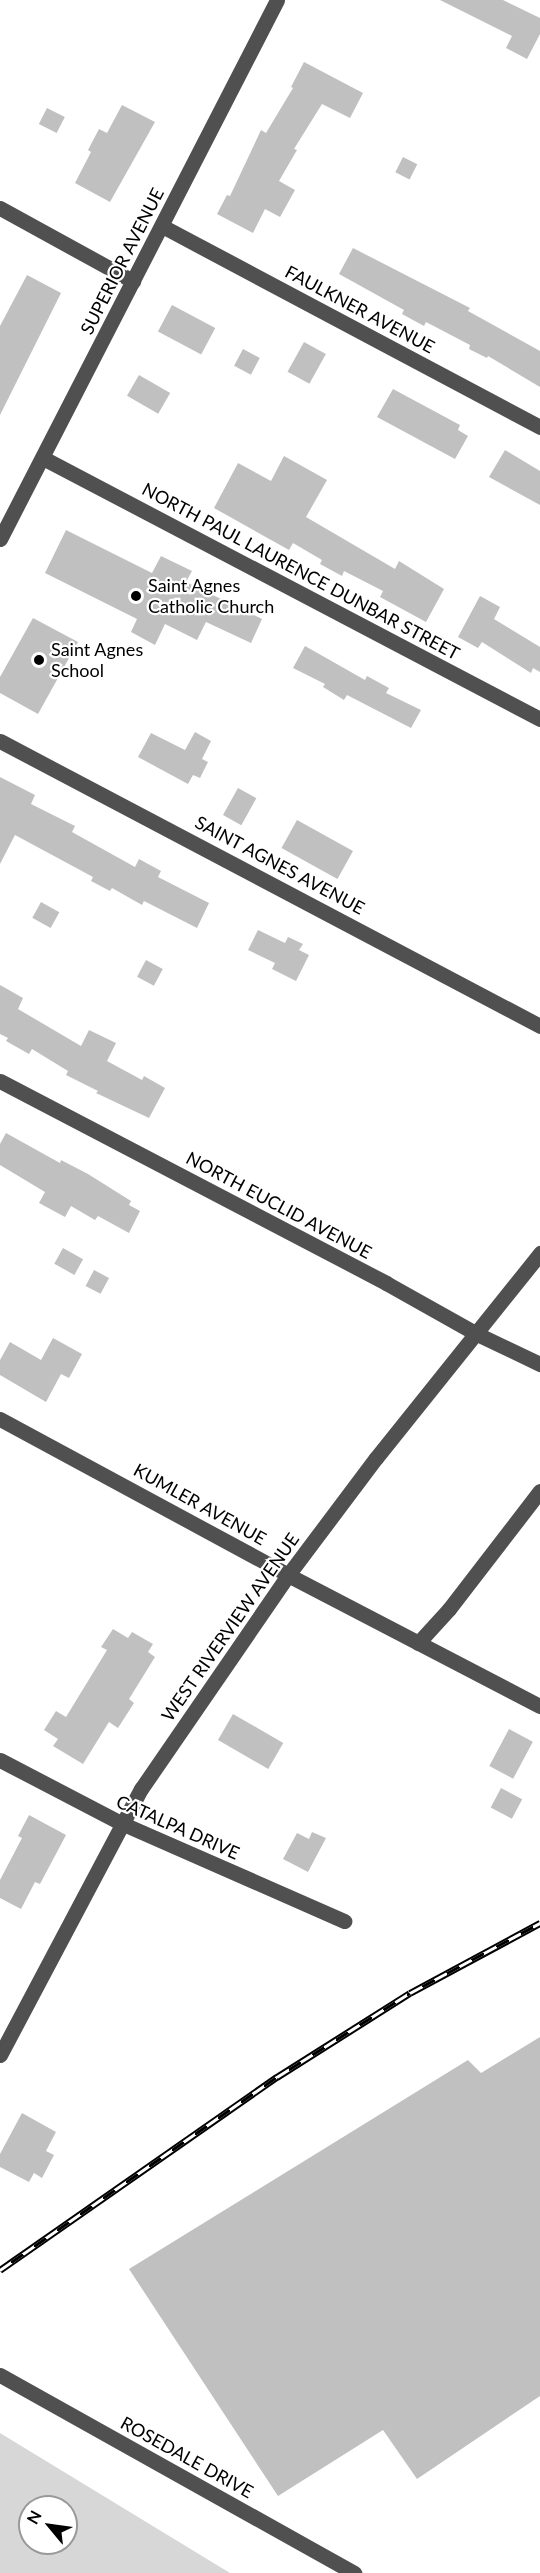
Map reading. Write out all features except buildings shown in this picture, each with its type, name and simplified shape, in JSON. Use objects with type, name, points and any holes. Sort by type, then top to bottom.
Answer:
[{"type":"street","name":"SUPERIOR AVENUE","points":[[0,539],[277,0]]},
{"type":"street","points":[[0,208],[133,281]]},
{"type":"street","name":"FAULKNER AVENUE","points":[[162,226],[540,427]]},
{"type":"street","name":"NORTH PAUL LAURENCE DUNBAR STREET","points":[[43,458],[540,720]]},
{"type":"street","name":"SAINT AGNES AVENUE","points":[[0,741],[540,1026]]},
{"type":"street","name":"NORTH EUCLID AVENUE","points":[[0,1082],[377,1278],[477,1334],[540,1364]]},
{"type":"street","name":"WEST RIVERVIEW AVENUE","points":[[0,2055],[141,1789],[288,1575],[376,1458],[540,1253]]},
{"type":"street","name":"KUMLER AVENUE","points":[[0,1419],[288,1575],[540,1706]]},
{"type":"street","points":[[418,1643],[449,1609],[540,1491]]},
{"type":"street","name":"CATALPA DRIVE","points":[[0,1760],[121,1823],[344,1921]]},
{"type":"street","name":"ROSEDALE DRIVE","points":[[0,2375],[355,2573]]},
{"type":"shaded area","points":[[0,2433],[230,2573],[0,2573]]},
{"type":"railway","points":[[0,2270],[277,2077],[410,1993],[540,1923]]},
{"type":"place","name":"Saint Agnes Catholic Church","points":[[136,596]]},
{"type":"place","name":"Saint Agnes School","points":[[39,660]]}]
